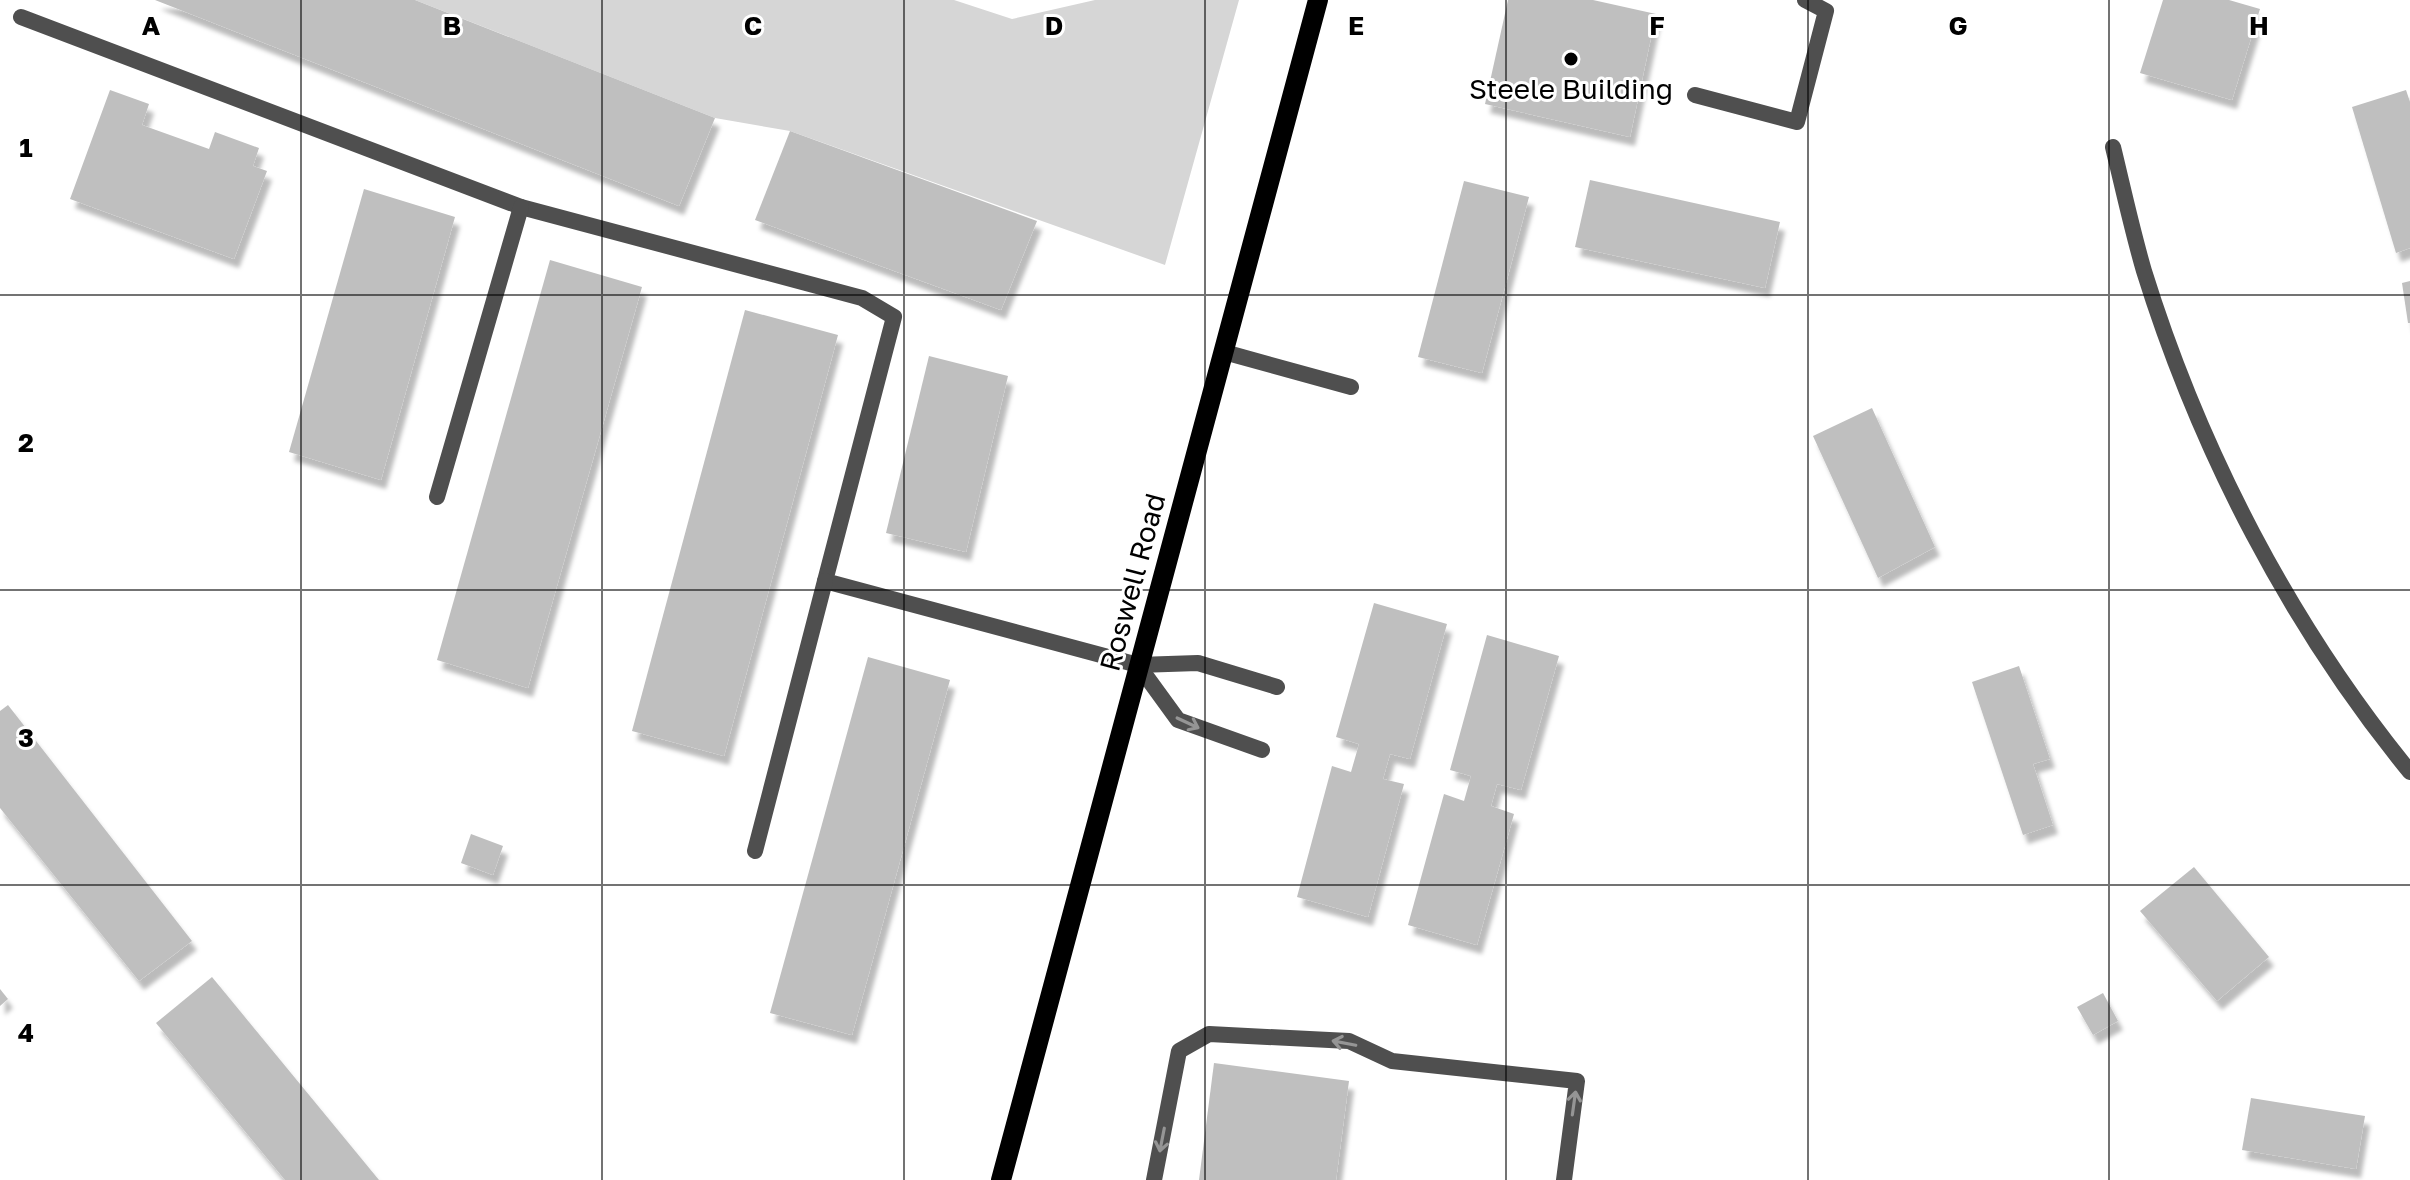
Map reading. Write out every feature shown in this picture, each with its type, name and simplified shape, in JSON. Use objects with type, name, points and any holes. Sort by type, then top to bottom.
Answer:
[{"type":"main road","name":"Roswell Road","points":[[1001,1180],[1318,0]]},
{"type":"street","points":[[1695,95],[1797,122],[1826,11],[1805,0]]},
{"type":"street","points":[[21,17],[521,207],[862,298],[894,317],[755,851]]},
{"type":"street","points":[[2113,147],[2144,270],[2183,381],[2241,510],[2302,621],[2383,739],[2410,772]]},
{"type":"street","points":[[437,497],[521,207]]},
{"type":"street","points":[[1224,352],[1351,387]]},
{"type":"street","points":[[825,581],[1138,665],[1198,663],[1277,687]]},
{"type":"street","points":[[1138,665],[1178,720],[1262,750]]},
{"type":"street","points":[[1154,1180],[1179,1051],[1209,1034],[1349,1041],[1392,1061],[1577,1081],[1564,1180]]},
{"type":"shaded area","points":[[415,0],[954,0],[1012,19],[1095,0],[1239,0],[1165,265],[790,131],[715,118]]},
{"type":"building","points":[[155,0],[415,0],[715,118],[679,206]]},
{"type":"building","name":"Steele Building","points":[[1508,0],[1593,0],[1656,14],[1630,137],[1485,104]]},
{"type":"building","points":[[2163,0],[2229,0],[2260,9],[2232,100],[2140,73]]},
{"type":"building","points":[[110,90],[149,104],[142,125],[209,149],[215,132],[259,148],[253,166],[267,171],[234,259],[70,199]]},
{"type":"building","points":[[2406,90],[2410,102],[2410,248],[2396,253],[2352,107]]},
{"type":"building","points":[[790,131],[1037,221],[1001,310],[755,220]]},
{"type":"building","points":[[1590,180],[1780,222],[1765,288],[1575,247]]},
{"type":"building","points":[[1464,181],[1529,197],[1482,373],[1418,357]]},
{"type":"building","points":[[364,189],[455,217],[381,480],[289,452]]},
{"type":"building","points":[[550,260],[642,287],[528,688],[437,660]]},
{"type":"building","points":[[2410,281],[2410,323],[2408,323],[2402,283]]},
{"type":"building","points":[[745,310],[838,335],[724,756],[632,731]]},
{"type":"building","points":[[929,356],[1008,376],[966,552],[886,533]]},
{"type":"building","points":[[1872,408],[1935,547],[1878,578],[1813,436]]},
{"type":"building","points":[[1374,603],[1447,624],[1410,759],[1390,754],[1383,779],[1404,784],[1368,917],[1297,897],[1332,766],[1351,772],[1359,744],[1336,737]]},
{"type":"building","points":[[1487,635],[1559,656],[1521,790],[1497,784],[1491,806],[1514,814],[1477,945],[1408,925],[1444,794],[1464,801],[1471,776],[1450,770]]},
{"type":"building","points":[[868,657],[950,680],[852,1035],[770,1013]]},
{"type":"building","points":[[2019,666],[2050,759],[2033,764],[2053,825],[2023,835],[1972,682]]},
{"type":"building","points":[[8,705],[192,941],[139,981],[0,808],[0,711]]},
{"type":"building","points":[[471,834],[503,846],[493,875],[461,863]]},
{"type":"building","points":[[2194,867],[2269,957],[2217,1001],[2140,911]]},
{"type":"building","points":[[212,977],[379,1180],[285,1180],[156,1023]]},
{"type":"building","points":[[0,989],[8,999],[0,1006]]},
{"type":"building","points":[[2103,993],[2118,1021],[2093,1035],[2077,1007]]},
{"type":"building","points":[[1214,1063],[1349,1081],[1336,1180],[1199,1180]]},
{"type":"building","points":[[2251,1098],[2365,1116],[2356,1169],[2242,1150]]},
{"type":"place","name":"Steele Building","points":[[1571,59]]}]
